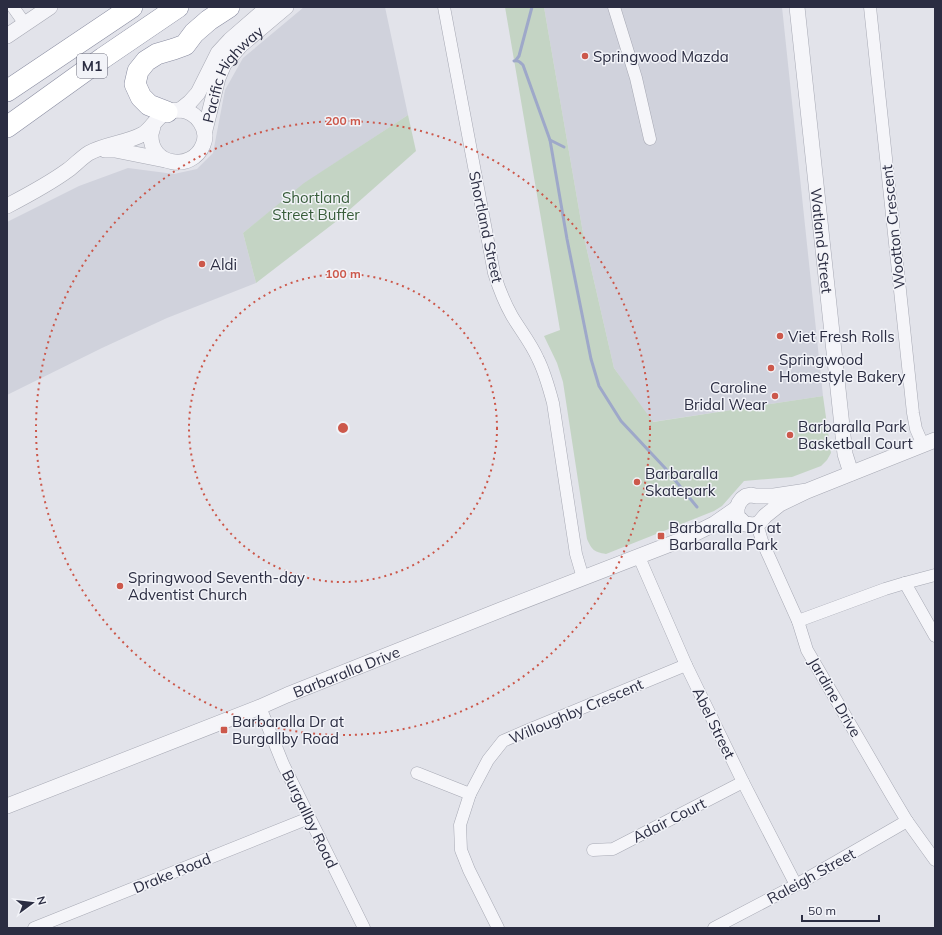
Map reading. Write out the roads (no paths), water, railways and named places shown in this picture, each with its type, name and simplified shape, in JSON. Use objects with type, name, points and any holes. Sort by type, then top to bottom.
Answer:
[{"type":"highway","name":"M1","points":[[7,91],[132,7]]},
{"type":"highway","name":"M1","points":[[7,127],[103,58],[178,7]]},
{"type":"highway","points":[[166,116],[149,105],[141,97],[135,84],[138,71],[146,61],[157,54],[185,45],[194,33],[209,20],[229,7]]},
{"type":"street","points":[[13,7],[25,24]]},
{"type":"street","points":[[7,36],[50,7]]},
{"type":"street","name":"Pacific Highway","points":[[7,206],[50,182],[67,171],[89,153],[144,134],[166,116],[190,102],[198,93],[218,53],[230,40],[268,7]]},
{"type":"street","name":"Pacific Highway","points":[[205,130],[218,78],[224,64],[241,45],[286,7]]},
{"type":"street","name":"Shortland Street","points":[[444,7],[494,273],[502,297],[512,317],[528,338],[538,358],[547,382],[553,403],[576,554],[583,578]]},
{"type":"street","points":[[614,7],[636,78],[650,139]]},
{"type":"street","name":"Watland Street","points":[[798,7],[845,454],[851,473]]},
{"type":"street","name":"Wootton Crescent","points":[[870,7],[913,413],[916,429],[929,442]]},
{"type":"street","points":[[96,150],[115,150],[176,163],[189,161],[196,156],[205,140],[205,130],[202,123],[190,113],[166,116],[151,136],[154,148],[165,160]]},
{"type":"street","name":"Barbaralla Drive","points":[[761,520],[780,504],[807,490],[929,442]]},
{"type":"street","name":"Barbaralla Drive","points":[[7,806],[686,538],[714,524],[739,514],[739,503],[746,496],[774,496],[807,490]]},
{"type":"street","points":[[739,514],[749,525],[761,520],[766,511],[766,506],[760,498],[756,496]]},
{"type":"street","name":"Jardine Drive","points":[[761,520],[762,541],[798,621],[807,650],[907,821],[935,860]]},
{"type":"street","name":"Abel Street","points":[[639,557],[686,665],[743,782],[796,885]]},
{"type":"street","points":[[798,621],[905,582],[935,575]]},
{"type":"street","points":[[905,582],[935,636]]},
{"type":"street","name":"Willoughby Crescent","points":[[498,928],[460,850],[460,825],[470,794],[488,760],[503,741],[686,665]]},
{"type":"street","name":"Burgallby Road","points":[[260,707],[283,764],[364,928]]},
{"type":"street","points":[[417,773],[470,794]]},
{"type":"street","name":"Adair Court","points":[[593,850],[613,849],[743,782]]},
{"type":"street","name":"Drake Road","points":[[34,928],[309,818]]},
{"type":"street","name":"Raleigh Street","points":[[714,928],[796,885],[907,821]]},
{"type":"waterway","points":[[516,60],[519,56],[532,7]]},
{"type":"waterway","points":[[514,61],[517,61],[523,65],[550,140],[567,239],[591,359],[599,386],[621,421],[665,468],[697,507]]},
{"type":"waterway","points":[[550,140],[564,147]]},
{"type":"place","name":"Springwood Mazda","points":[[585,56]]},
{"type":"place","name":"Aldi","points":[[202,264]]},
{"type":"place","name":"Viet Fresh Rolls","points":[[780,336]]},
{"type":"place","name":"Springwood Homestyle Bakery","points":[[771,368]]},
{"type":"place","name":"Caroline Bridal Wear","points":[[775,396]]},
{"type":"place","name":"Barbaralla Park Basketball Court","points":[[790,435]]},
{"type":"place","name":"Barbaralla Skatepark","points":[[637,482]]},
{"type":"place","name":"Barbaralla Dr at Barbaralla Park","points":[[661,536]]},
{"type":"place","name":"Springwood Seventh-day Adventist Church","points":[[120,586]]},
{"type":"place","name":"Barbaralla Dr at Burgallby Road","points":[[224,730]]},
{"type":"park label","name":"Shortland Street Buffer","points":[[316,206]]}]
